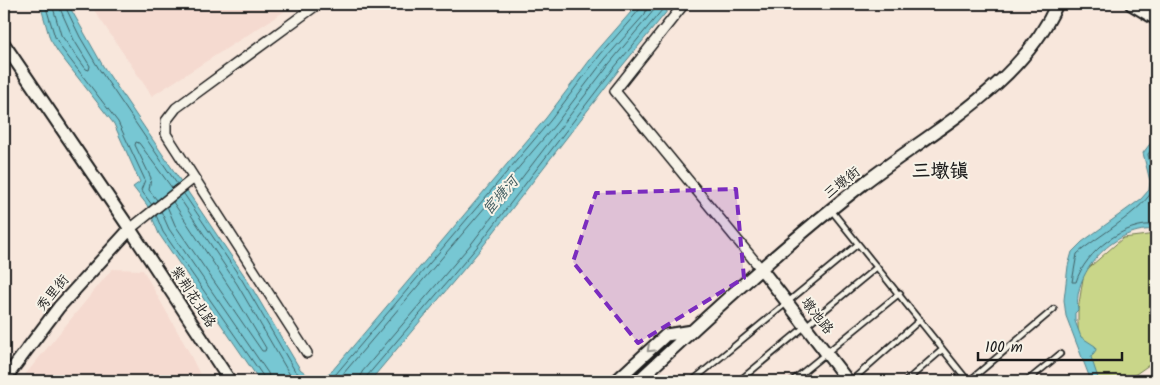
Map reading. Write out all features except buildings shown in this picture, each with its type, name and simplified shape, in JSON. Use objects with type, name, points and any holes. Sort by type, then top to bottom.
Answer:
[{"type":"street","points":[[307,354],[166,134],[166,121],[176,108],[318,4]]},
{"type":"street","points":[[684,4],[614,91],[762,270]]},
{"type":"street","name":"三墩街","points":[[638,381],[692,331],[832,210],[1006,77],[1037,42],[1058,4]]},
{"type":"street","points":[[1131,4],[1156,19]]},
{"type":"street","name":"紫荆花北路","points":[[4,44],[130,229],[230,381]]},
{"type":"street","points":[[130,229],[194,178]]},
{"type":"street","name":"秀里街","points":[[4,380],[59,307],[130,229]]},
{"type":"street","name":"墩池路","points":[[762,270],[850,381]]},
{"type":"street","points":[[616,381],[666,335],[692,331]]},
{"type":"lane","points":[[832,210],[900,293],[942,350],[968,381],[1054,309]]},
{"type":"lane","points":[[692,381],[858,244]]},
{"type":"lane","points":[[739,381],[877,267]]},
{"type":"lane","points":[[792,381],[900,293]]},
{"type":"lane","points":[[850,381],[920,320]]},
{"type":"lane","points":[[906,381],[942,350]]},
{"type":"lane","points":[[1027,381],[1060,354]]},
{"type":"highlighted area","points":[[736,189],[744,278],[638,343],[573,262],[596,193]]},
{"type":"shaded area","points":[[90,4],[296,4],[152,96]]},
{"type":"shaded area","points":[[112,269],[143,270],[203,381],[20,381]]},
{"type":"green space","points":[[1156,234],[1156,360],[1126,381],[1098,381],[1078,331],[1078,310],[1084,272],[1123,238]]},
{"type":"water","name":"宦塘河","points":[[40,4],[68,4],[103,66],[246,278],[300,369],[310,377],[322,378],[332,371],[546,118],[596,52],[638,4],[673,4],[618,71],[480,250],[370,381],[260,381],[159,234],[147,205],[133,187],[140,182],[114,124],[58,52],[50,39]]},
{"type":"water","points":[[1156,136],[1156,230],[1141,230],[1127,235],[1100,253],[1082,280],[1078,295],[1078,310],[1075,313],[1075,321],[1081,337],[1095,346],[1096,350],[1091,357],[1099,381],[1091,381],[1066,316],[1064,300],[1068,266],[1072,252],[1082,242],[1141,199],[1149,190],[1150,181],[1143,153]]},
{"type":"district","name":"三墩镇","points":[[940,172]]}]
